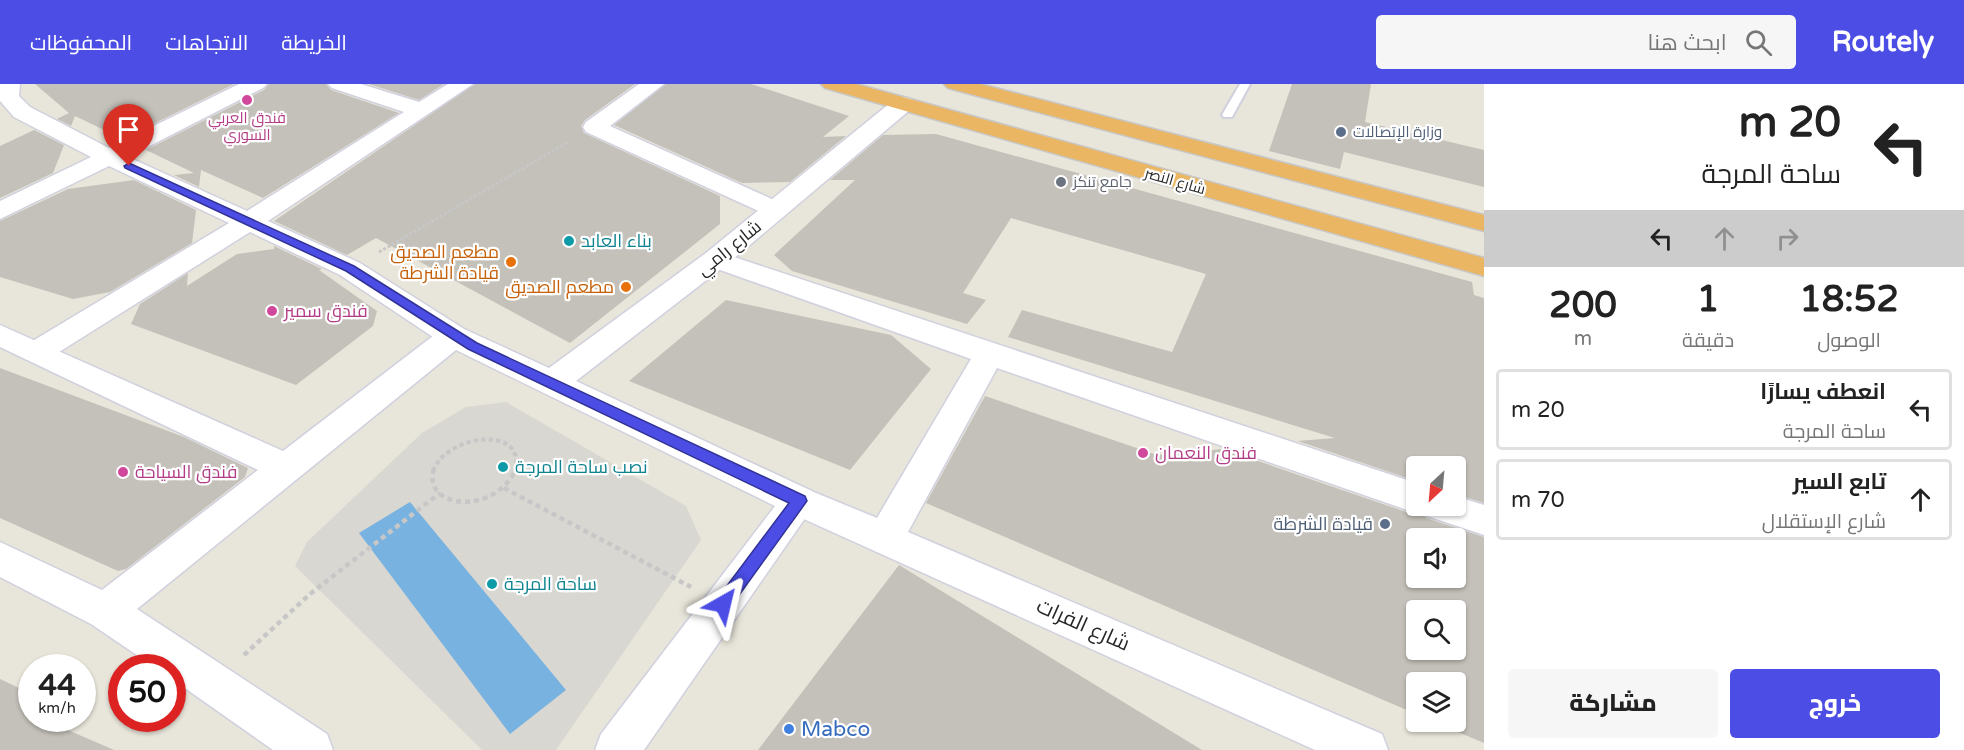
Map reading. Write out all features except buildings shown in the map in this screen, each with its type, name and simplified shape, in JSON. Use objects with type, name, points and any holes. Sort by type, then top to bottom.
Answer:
[{"type":"highway","name":"شارع النصر","points":[[832,84],[1484,267]]},
{"type":"highway","points":[[955,84],[1484,223]]},
{"type":"street","points":[[9,84],[8,97],[22,112],[109,157],[350,269],[453,336],[799,501],[617,750]]},
{"type":"street","points":[[0,211],[256,84]]},
{"type":"street","points":[[339,84],[420,110]]},
{"type":"street","points":[[13,345],[248,222],[462,84]]},
{"type":"street","points":[[653,84],[594,127],[776,210]]},
{"type":"street","name":"شارع رامي","points":[[550,384],[716,259],[903,104]]},
{"type":"street","points":[[716,259],[1406,495]]},
{"type":"street","points":[[105,611],[453,336]]},
{"type":"street","points":[[13,345],[286,468]]},
{"type":"street","points":[[885,538],[989,354]]},
{"type":"street","name":"شارع الفرات","points":[[799,501],[1366,750]]},
{"type":"street","points":[[1466,514],[1484,520]]},
{"type":"street","points":[[0,558],[105,611],[214,682],[310,750]]},
{"type":"lane","points":[[1228,115],[1245,84]]},
{"type":"path","points":[[350,269],[594,127]]},
{"type":"path","points":[[480,438],[494,439],[507,445],[514,453],[515,471],[504,488],[493,496],[463,502],[450,500],[440,493],[434,483],[433,471],[439,459],[464,441],[480,438]]},
{"type":"path","points":[[504,488],[723,604]]},
{"type":"path","points":[[214,682],[310,594],[440,493]]},
{"type":"shaded area","name":"ساحة المرجة","points":[[506,402],[686,506],[701,540],[556,750],[482,750],[295,566],[307,542],[422,433],[466,407]]},
{"type":"water","points":[[410,502],[566,690],[510,734],[359,533]]},
{"type":"place","name":"فندق العربي السوري","points":[[247,100]]},
{"type":"place","name":"وزارة الإتصالات","points":[[1341,132]]},
{"type":"place","name":"جامع تنكز","points":[[1061,182]]},
{"type":"place","name":"بناء العابد","points":[[569,241]]},
{"type":"place","name":"مطعم الصديق قيادة الشرطة","points":[[511,262]]},
{"type":"place","name":"مطعم الصديق","points":[[626,287]]},
{"type":"place","name":"فندق سمير","points":[[272,311]]},
{"type":"place","name":"فندق النعمان","points":[[1143,453]]},
{"type":"place","name":"نصب ساحة المرجة","points":[[503,467]]},
{"type":"place","name":"فندق السياحة","points":[[123,472]]},
{"type":"place","name":"قيادة الشرطة","points":[[1385,524]]},
{"type":"place","name":"ساحة المرجة","points":[[492,584]]},
{"type":"place","name":"Mabco","points":[[789,729]]},
{"type":"route","points":[[129,166],[350,269],[453,336],[473,346],[799,501],[723,604]]}]
